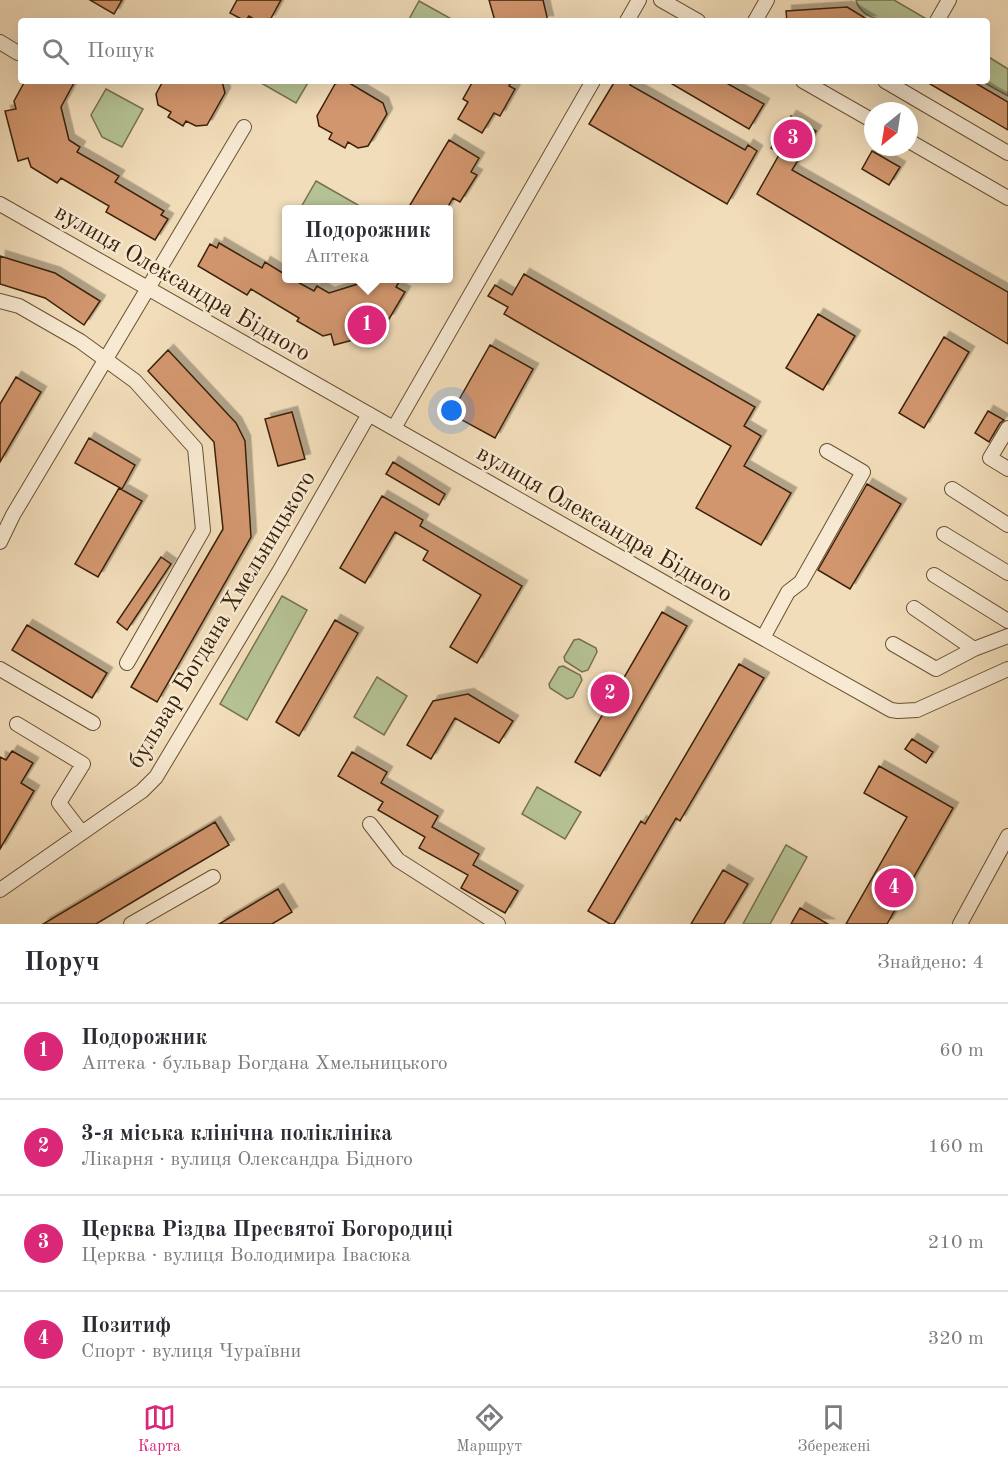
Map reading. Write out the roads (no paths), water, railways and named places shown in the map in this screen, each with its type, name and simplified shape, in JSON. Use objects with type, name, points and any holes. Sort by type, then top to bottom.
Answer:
[{"type":"street","points":[[629,18],[639,0]]},
{"type":"street","points":[[662,0],[693,18]]},
{"type":"street","points":[[757,18],[766,0]]},
{"type":"street","points":[[939,18],[949,0]]},
{"type":"street","points":[[0,42],[18,53]]},
{"type":"street","points":[[394,428],[591,84]]},
{"type":"street","points":[[808,84],[864,116]]},
{"type":"street","points":[[890,84],[1008,153]]},
{"type":"street","points":[[0,542],[13,515],[244,127]]},
{"type":"street","points":[[918,146],[1008,198]]},
{"type":"street","name":"вулиця Олександра Бідного","points":[[0,204],[891,710],[917,710],[1008,669]]},
{"type":"street","points":[[0,301],[19,306],[80,341],[135,381],[195,448],[203,530],[128,663]]},
{"type":"street","name":"бульвар Богдана Хмельницького","points":[[0,890],[142,791],[156,777],[280,570],[369,414]]},
{"type":"street","points":[[1008,428],[990,458],[1008,469]]},
{"type":"street","points":[[763,638],[788,592],[801,582],[863,472],[827,451]]},
{"type":"street","points":[[952,489],[1008,525]]},
{"type":"street","points":[[0,507],[13,515]]},
{"type":"street","points":[[945,534],[1008,573]]},
{"type":"street","points":[[934,575],[1008,621]]},
{"type":"street","points":[[914,608],[974,649]]},
{"type":"street","points":[[893,644],[936,669],[974,649],[1008,636]]},
{"type":"street","points":[[0,669],[93,723]]},
{"type":"street","points":[[17,724],[83,764],[59,803],[82,833]]},
{"type":"street","points":[[370,824],[398,860],[498,924]]},
{"type":"street","points":[[960,924],[1008,836]]},
{"type":"street","points":[[131,924],[213,877]]},
{"type":"place","name":"Церква Різдва Пресвятої Богородиці","points":[[793,139]]},
{"type":"place","name":"Подорожник","points":[[367,325]]},
{"type":"place","name":"3-я міська клінічна поліклініка","points":[[610,694]]},
{"type":"place","name":"Позитиф","points":[[894,888]]}]
